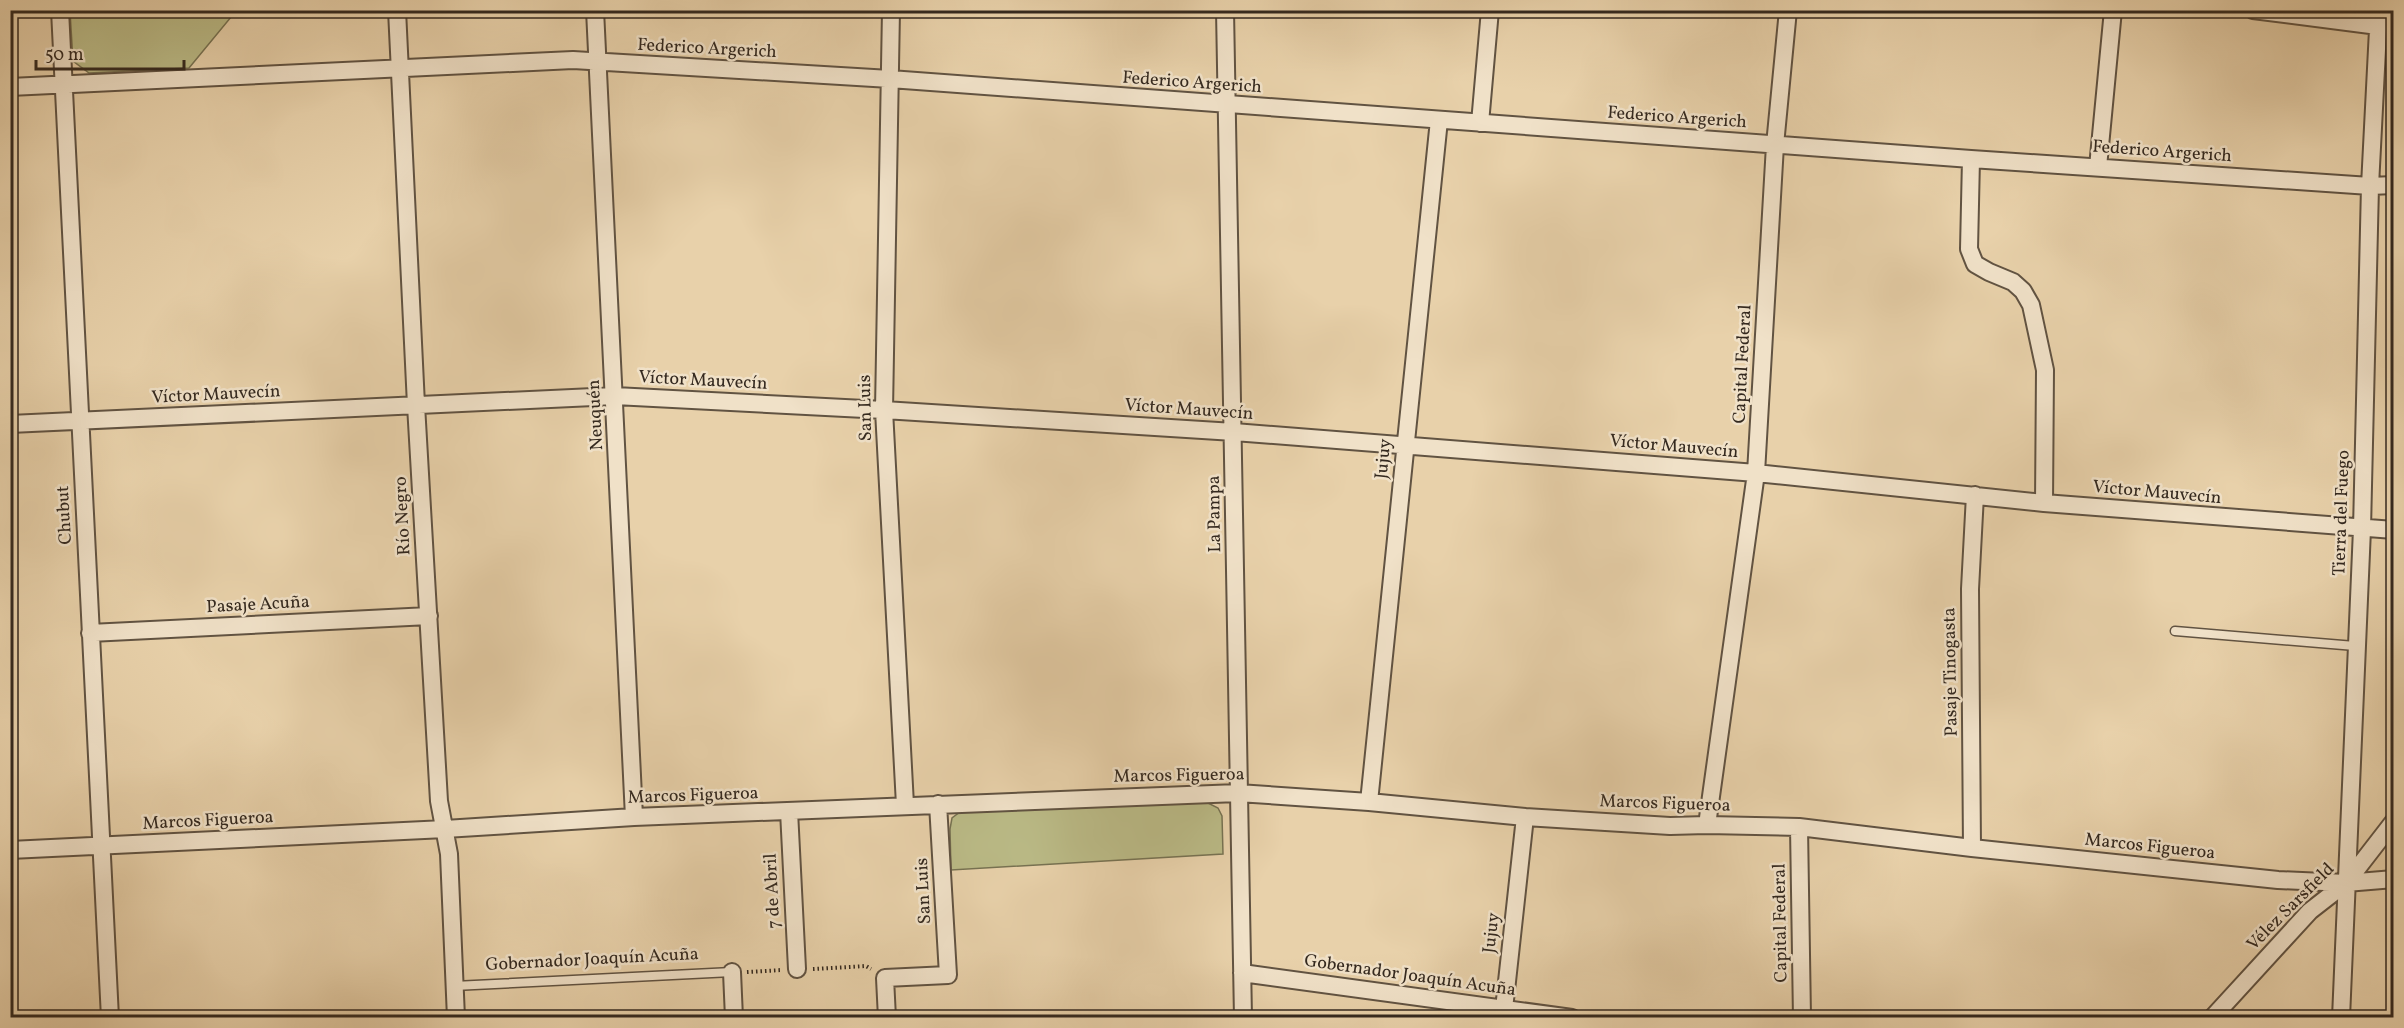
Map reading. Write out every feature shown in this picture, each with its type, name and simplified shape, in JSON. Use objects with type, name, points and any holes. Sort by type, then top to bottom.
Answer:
[{"type":"street","name":"Chubut","points":[[60,10],[110,1017]]},
{"type":"street","name":"Río Negro","points":[[397,10],[416,405],[439,801],[449,854],[456,1017]]},
{"type":"street","name":"Neuquén","points":[[595,10],[634,818]]},
{"type":"street","name":"San Luis","points":[[891,10],[884,410],[905,805]]},
{"type":"street","name":"La Pampa","points":[[1225,10],[1243,1017]]},
{"type":"street","points":[[1480,123],[1490,10]]},
{"type":"street","name":"Capital Federal","points":[[1707,825],[1756,473],[1776,145],[1788,10]]},
{"type":"street","points":[[2098,167],[2113,10]]},
{"type":"street","points":[[2253,10],[2379,18]]},
{"type":"street","name":"Tierra del Fuego","points":[[2341,1017],[2355,646],[2362,529],[2370,186],[2379,18]]},
{"type":"street","name":"Federico Argerich","points":[[10,87],[573,60],[598,61],[890,79],[1971,159],[2370,186],[2394,185]]},
{"type":"street","name":"Jujuy","points":[[1369,802],[1439,120]]},
{"type":"street","points":[[1971,159],[1969,249],[1975,264],[2013,282],[2023,291],[2031,305],[2045,370],[2044,503]]},
{"type":"street","name":"Víctor Mauvecín","points":[[10,424],[615,396],[1234,432],[1756,473],[2044,503],[2394,530]]},
{"type":"street","name":"Pasaje Tinogasta","points":[[1972,848],[1970,589],[1975,495]]},
{"type":"street","name":"Pasaje Acuña","points":[[90,633],[429,616]]},
{"type":"street","name":"Marcos Figueroa","points":[[10,850],[905,805],[1238,793],[1369,802],[1525,817],[1670,826],[1799,827],[1972,848],[2278,880],[2346,883],[2394,879]]},
{"type":"street","name":"San Luis","points":[[887,1017],[885,978],[948,975],[938,804]]},
{"type":"street","name":"7 de Abril","points":[[789,811],[797,969]]},
{"type":"street","name":"Jujuy","points":[[1503,1013],[1525,817]]},
{"type":"street","name":"Vélez Sarsfield","points":[[2212,1017],[2310,911],[2346,883],[2394,821]]},
{"type":"street","name":"Capital Federal","points":[[1799,827],[1802,1017]]},
{"type":"street","points":[[732,972],[734,1017]]},
{"type":"street","name":"Gobernador Joaquín Acuña","points":[[1242,973],[1503,1013],[1572,1017]]},
{"type":"lane","points":[[2175,631],[2355,646]]},
{"type":"lane","name":"Gobernador Joaquín Acuña","points":[[454,986],[732,972]]},
{"type":"green space","points":[[70,10],[236,11],[189,68],[89,73],[73,61]]},
{"type":"green space","points":[[1206,802],[1218,808],[1222,816],[1223,854],[951,870],[950,829],[952,818],[960,812]]}]
